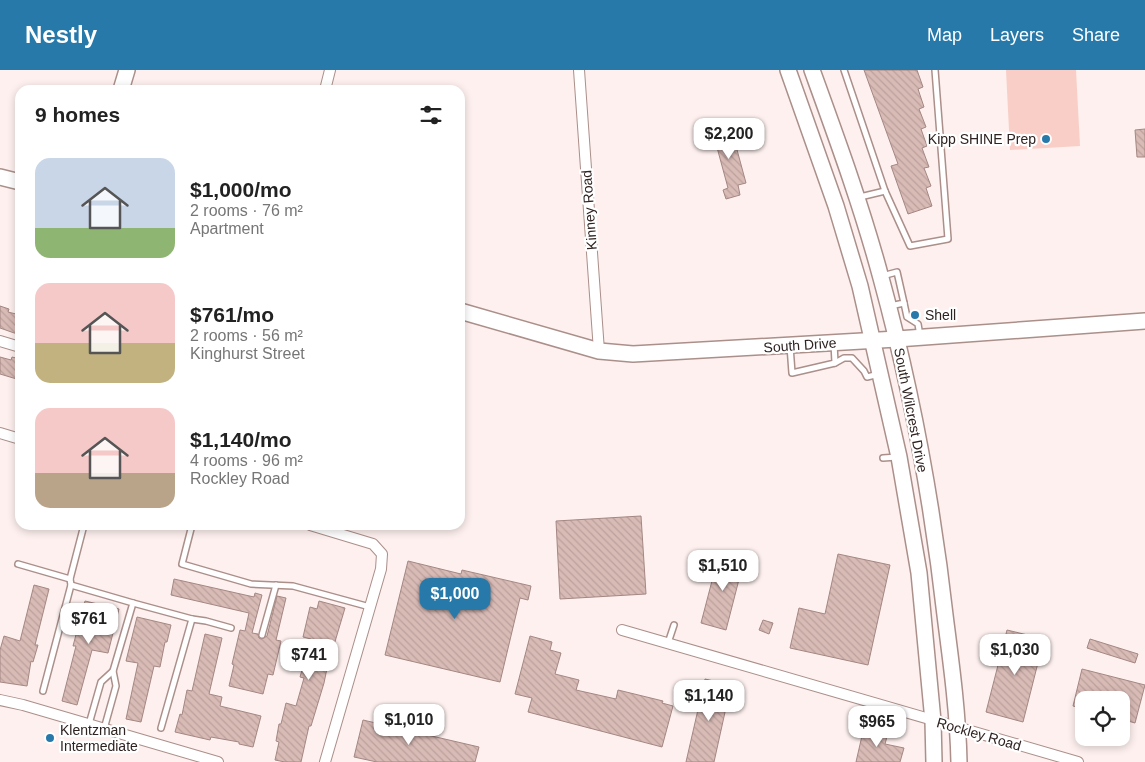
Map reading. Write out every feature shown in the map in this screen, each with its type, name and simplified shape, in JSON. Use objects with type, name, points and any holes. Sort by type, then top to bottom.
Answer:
[{"type":"main road","points":[[122,85],[127,70]]},
{"type":"main road","name":"South Wilcrest Drive","points":[[788,70],[836,206],[860,286],[899,457],[919,573],[933,720],[934,762]]},
{"type":"main road","points":[[794,86],[813,74]]},
{"type":"main road","name":"South Wilcrest Drive","points":[[813,74],[857,198],[881,276],[897,339],[922,458],[942,580],[958,728],[959,762]]},
{"type":"main road","points":[[0,177],[15,181]]},
{"type":"main road","points":[[836,206],[857,198]]},
{"type":"main road","name":"South Drive","points":[[465,312],[599,351],[633,354],[897,339],[1145,321]]},
{"type":"main road","points":[[899,457],[922,458]]},
{"type":"main road","points":[[919,573],[942,580]]},
{"type":"street","points":[[326,85],[330,70]]},
{"type":"street","name":"Kinney Road","points":[[579,70],[599,351]]},
{"type":"street","points":[[0,341],[15,346]]},
{"type":"street","points":[[0,433],[15,438]]},
{"type":"street","points":[[325,762],[381,569],[382,554],[373,544],[327,530]]},
{"type":"street","name":"Rockley Road","points":[[622,630],[1078,762]]},
{"type":"street","points":[[0,700],[218,762]]},
{"type":"lane","points":[[844,70],[885,191],[910,246],[948,240],[934,70]]},
{"type":"lane","points":[[857,198],[885,191]]},
{"type":"lane","points":[[881,276],[897,272],[906,317],[918,324],[920,337]]},
{"type":"lane","points":[[889,306],[904,303]]},
{"type":"lane","points":[[834,342],[835,363]]},
{"type":"lane","points":[[790,345],[792,373],[835,363],[844,358],[852,358],[864,371],[866,377],[880,374]]},
{"type":"lane","points":[[883,458],[899,457]]},
{"type":"lane","points":[[42,691],[83,530]]},
{"type":"lane","points":[[191,530],[182,564],[251,584],[293,586],[310,589],[370,607]]},
{"type":"lane","points":[[18,564],[133,602],[231,628]]},
{"type":"lane","points":[[262,636],[276,586]]},
{"type":"lane","points":[[104,729],[116,686],[113,671],[133,602]]},
{"type":"lane","points":[[161,728],[192,619]]},
{"type":"lane","points":[[668,644],[674,625]]},
{"type":"lane","points":[[89,724],[101,682],[113,671]]},
{"type":"shaded area","points":[[1006,70],[1076,70],[1080,146],[1010,150]]},
{"type":"building","points":[[864,70],[917,70],[923,87],[918,89],[924,107],[919,109],[926,127],[921,129],[927,146],[922,148],[929,167],[924,168],[931,186],[926,188],[932,206],[908,214],[891,166],[898,164]]},
{"type":"building","points":[[730,124],[746,183],[738,185],[740,195],[726,199],[723,190],[728,188],[712,129]]},
{"type":"building","points":[[1145,129],[1145,157],[1137,157],[1135,130]]},
{"type":"building","points":[[0,306],[9,309],[8,312],[15,314],[15,333],[0,328]]},
{"type":"building","points":[[0,357],[11,360],[12,357],[15,358],[15,378],[0,374]]},
{"type":"building","points":[[641,516],[646,594],[560,599],[556,521]]},
{"type":"building","points":[[719,554],[744,560],[726,630],[701,623]]},
{"type":"building","points":[[838,554],[890,565],[868,665],[790,648],[799,608],[825,614]]},
{"type":"building","points":[[408,561],[461,574],[462,570],[531,586],[528,600],[520,598],[500,682],[385,655]]},
{"type":"building","points":[[174,579],[254,597],[255,593],[262,595],[252,633],[258,634],[261,639],[267,636],[277,596],[286,598],[276,640],[281,641],[273,675],[268,674],[263,694],[229,686],[240,630],[245,631],[249,613],[171,595]]},
{"type":"building","points":[[34,585],[49,589],[35,645],[38,645],[33,662],[31,661],[27,686],[0,682],[0,650],[4,636],[20,641]]},
{"type":"building","points":[[85,601],[119,609],[108,653],[92,650],[77,705],[62,701],[76,646],[73,646]]},
{"type":"building","points":[[319,601],[345,608],[334,645],[332,644],[324,683],[311,726],[309,726],[301,762],[275,760],[279,742],[276,741],[279,724],[281,724],[286,703],[296,706],[304,678],[300,677],[311,639],[303,637],[310,607],[317,609]]},
{"type":"building","points":[[137,617],[171,625],[160,667],[154,666],[141,722],[126,719],[138,663],[126,661]]},
{"type":"building","points":[[763,620],[773,623],[769,634],[759,630]]},
{"type":"building","points":[[1007,630],[1044,639],[1023,722],[986,712]]},
{"type":"building","points":[[205,634],[222,638],[209,694],[222,697],[220,706],[261,716],[253,747],[239,744],[239,742],[211,737],[210,740],[175,732],[180,714],[182,715],[187,690],[192,691]]},
{"type":"building","points":[[530,636],[552,642],[550,650],[561,653],[555,674],[579,680],[576,690],[616,699],[618,690],[663,701],[662,703],[673,706],[662,747],[528,712],[532,698],[515,694]]},
{"type":"building","points":[[1090,639],[1138,654],[1135,663],[1087,648]]},
{"type":"building","points":[[1082,669],[1145,685],[1135,723],[1130,722],[1130,691],[1077,691]]},
{"type":"building","points":[[705,679],[731,685],[714,762],[686,762]]},
{"type":"building","points":[[363,720],[479,747],[475,762],[377,762],[354,757]]},
{"type":"building","points":[[864,727],[888,733],[885,744],[904,748],[900,762],[856,762]]},
{"type":"place","name":"Kipp SHINE Prep","points":[[1046,139]]},
{"type":"place","name":"Shell","points":[[915,315]]},
{"type":"place","name":"Klentzman Intermediate","points":[[50,738]]}]
